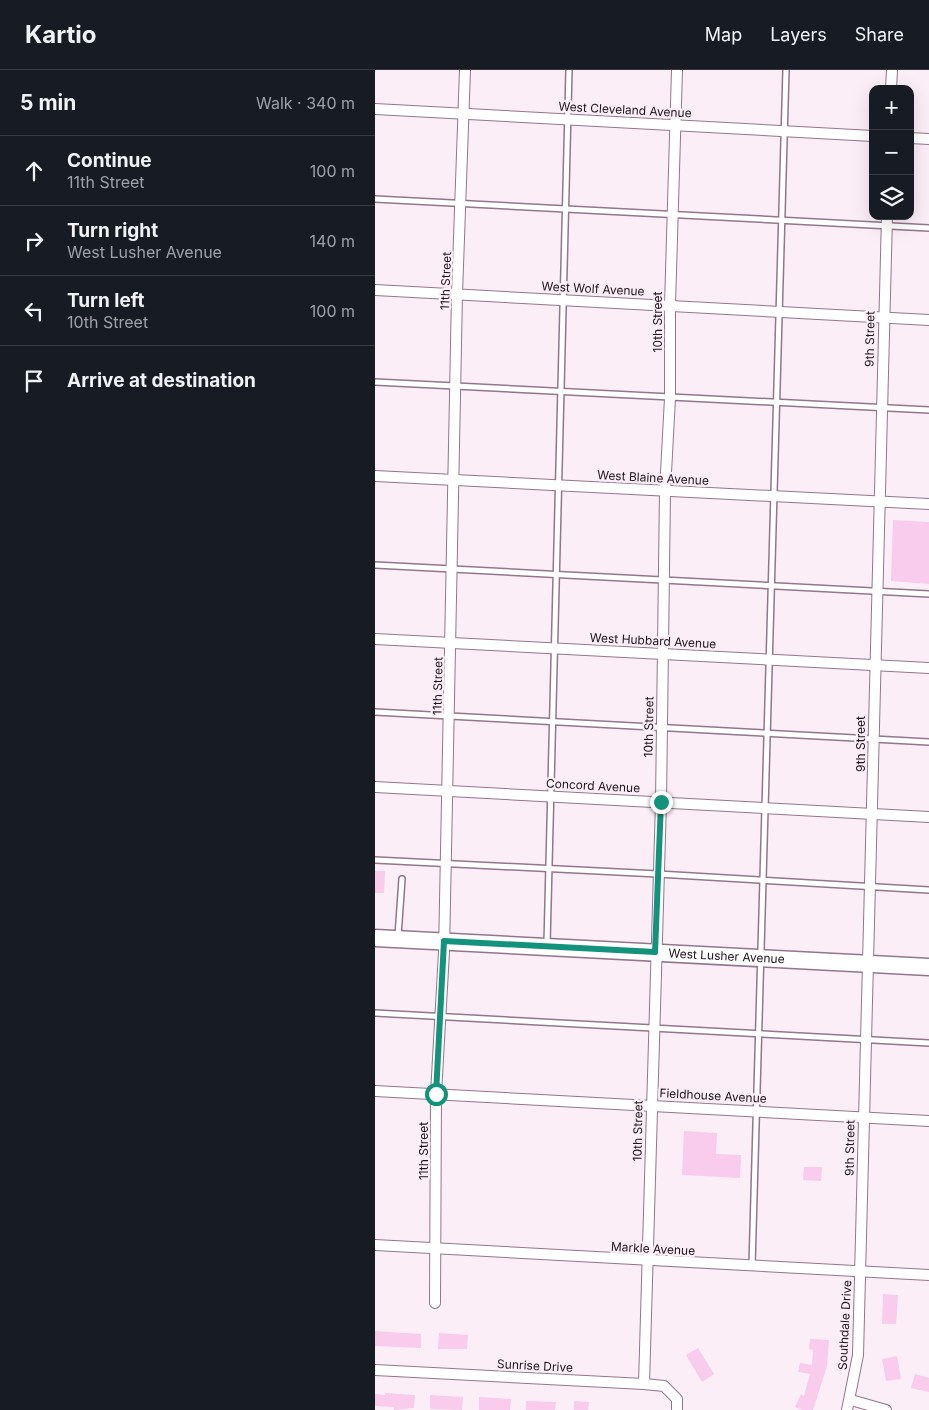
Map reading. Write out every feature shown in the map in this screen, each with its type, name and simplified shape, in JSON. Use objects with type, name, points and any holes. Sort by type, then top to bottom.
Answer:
[{"type":"main road","name":"West Lusher Avenue","points":[[375,938],[929,967]]},
{"type":"street","name":"11th Street","points":[[435,1303],[436,1094],[444,941],[455,480],[457,294],[465,70]]},
{"type":"street","name":"10th Street","points":[[644,1384],[650,1105],[661,802],[665,491],[670,398],[670,305],[677,70]]},
{"type":"street","points":[[891,85],[892,70]]},
{"type":"street","name":"West Cleveland Avenue","points":[[375,109],[869,136]]},
{"type":"street","points":[[914,138],[929,139]]},
{"type":"street","name":"9th Street","points":[[860,1271],[873,814],[878,501],[887,221]]},
{"type":"street","name":"West Wolf Avenue","points":[[375,290],[929,320]]},
{"type":"street","name":"West Blaine Avenue","points":[[375,476],[929,504]]},
{"type":"street","name":"West Hubbard Avenue","points":[[375,639],[929,668]]},
{"type":"street","name":"Concord Avenue","points":[[375,787],[929,817]]},
{"type":"street","name":"Fieldhouse Avenue","points":[[375,1090],[929,1120]]},
{"type":"street","name":"Markle Avenue","points":[[375,1244],[648,1261],[929,1275]]},
{"type":"street","name":"Southdale Drive","points":[[849,1405],[858,1354],[860,1271]]},
{"type":"street","name":"Sunrise Drive","points":[[375,1370],[664,1386],[677,1399],[677,1410]]},
{"type":"street","points":[[849,1405],[886,1410]]},
{"type":"lane","points":[[547,947],[554,723],[555,575],[564,300],[564,209],[569,70]]},
{"type":"lane","points":[[752,1266],[786,70]]},
{"type":"lane","points":[[375,199],[782,220],[887,221],[929,228]]},
{"type":"lane","points":[[375,382],[929,410]]},
{"type":"lane","points":[[375,565],[929,594]]},
{"type":"lane","points":[[375,712],[929,742]]},
{"type":"lane","points":[[375,860],[929,890]]},
{"type":"lane","points":[[398,939],[402,879]]},
{"type":"lane","points":[[375,1013],[929,1043]]},
{"type":"building","points":[[893,520],[929,522],[929,584],[891,581]]},
{"type":"building","points":[[375,871],[385,871],[384,893],[375,893]]},
{"type":"building","points":[[684,1131],[717,1133],[716,1154],[741,1155],[740,1178],[682,1175]]},
{"type":"building","points":[[804,1167],[822,1167],[821,1181],[803,1180]]},
{"type":"building","points":[[883,1294],[898,1295],[896,1324],[882,1324]]},
{"type":"building","points":[[375,1331],[421,1334],[421,1348],[375,1346]]},
{"type":"building","points":[[439,1333],[468,1335],[467,1349],[438,1349]]},
{"type":"building","points":[[810,1339],[829,1340],[827,1366],[813,1410],[802,1410],[795,1407],[801,1394],[804,1396],[810,1374],[798,1372],[800,1363],[812,1365],[813,1350],[809,1349]]},
{"type":"building","points":[[698,1348],[714,1374],[702,1382],[686,1355]]},
{"type":"building","points":[[897,1356],[901,1379],[886,1381],[882,1359]]},
{"type":"building","points":[[915,1374],[929,1378],[929,1392],[911,1388]]},
{"type":"building","points":[[385,1393],[415,1395],[414,1408],[394,1410],[394,1407],[375,1406],[375,1394],[385,1395]]},
{"type":"building","points":[[430,1395],[463,1397],[462,1410],[430,1409]]},
{"type":"building","points":[[479,1397],[511,1399],[510,1410],[479,1410]]},
{"type":"building","points":[[526,1401],[556,1402],[555,1410],[526,1410]]},
{"type":"building","points":[[574,1401],[589,1402],[588,1410],[574,1410]]},
{"type":"route","points":[[436,1094],[444,941],[655,952],[661,802]]}]
